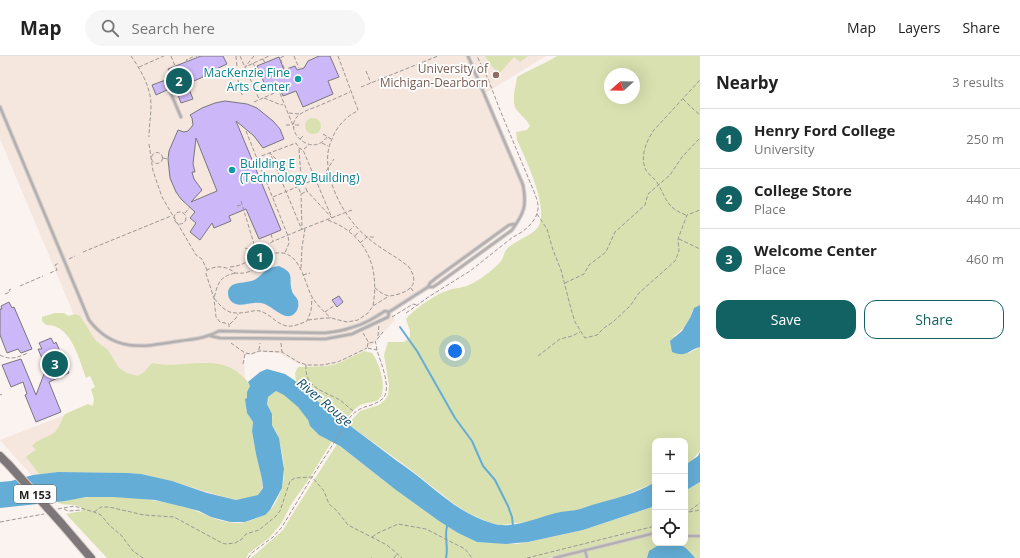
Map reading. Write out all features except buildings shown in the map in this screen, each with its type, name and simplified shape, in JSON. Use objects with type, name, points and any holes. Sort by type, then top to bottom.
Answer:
[{"type":"main road","name":"M 153","points":[[0,456],[91,558]]},
{"type":"lane","points":[[428,287],[433,287],[472,261],[512,230],[520,219],[525,208],[523,185],[468,56]]},
{"type":"lane","points":[[169,89],[181,118]]},
{"type":"lane","points":[[0,107],[85,311],[95,328],[113,341],[136,347],[211,336],[220,338],[325,339],[352,334],[388,317],[389,312]]},
{"type":"lane","points":[[211,336],[219,331],[325,333],[350,328],[370,320],[386,311],[389,312],[428,287],[430,283],[509,225],[515,224]]},
{"type":"lane","points":[[554,558],[652,534]]},
{"type":"lane","points":[[688,536],[700,536]]},
{"type":"lane","points":[[585,550],[587,558]]},
{"type":"path","points":[[131,56],[139,67],[148,87],[151,104],[149,137]]},
{"type":"path","points":[[139,67],[163,56]]},
{"type":"path","points":[[171,56],[175,66]]},
{"type":"path","points":[[236,56],[239,89],[243,96]]},
{"type":"path","points":[[240,56],[259,99]]},
{"type":"path","points":[[244,67],[254,56]]},
{"type":"path","points":[[244,67],[269,56]]},
{"type":"path","points":[[284,56],[280,58],[285,70]]},
{"type":"path","points":[[294,56],[299,68]]},
{"type":"path","points":[[214,298],[226,311],[238,314],[255,310],[261,311],[277,323],[288,327],[307,321],[331,318],[346,322],[358,320],[368,313],[373,306],[390,296],[405,292],[411,287],[414,274],[410,267],[367,237],[354,225],[345,212],[332,182],[328,169],[329,146],[331,140],[344,120],[358,110],[338,56]]},
{"type":"path","points":[[361,87],[438,56]]},
{"type":"path","points":[[406,313],[470,271],[529,226],[536,217],[538,207],[535,194],[488,79],[477,56]]},
{"type":"path","points":[[187,62],[186,60],[196,57]]},
{"type":"path","points":[[263,59],[264,63]]},
{"type":"path","points":[[253,63],[260,79]]},
{"type":"path","points":[[366,71],[371,83]]},
{"type":"path","points":[[231,78],[238,75],[248,74]]},
{"type":"path","points":[[700,80],[648,138],[643,157],[645,168],[658,184],[662,193],[673,209],[687,215],[700,210]]},
{"type":"path","points":[[254,102],[279,91],[294,125],[295,133],[300,139],[309,145]]},
{"type":"path","points":[[294,125],[295,120],[300,114],[351,92]]},
{"type":"path","points":[[263,98],[281,105],[284,104]]},
{"type":"path","points":[[683,98],[700,116]]},
{"type":"path","points":[[288,113],[300,114]]},
{"type":"path","points":[[286,125],[301,124]]},
{"type":"path","points":[[246,131],[288,236],[289,243],[285,254]]},
{"type":"path","points":[[323,134],[331,140]]},
{"type":"path","points":[[300,139],[304,135]]},
{"type":"path","points":[[304,150],[309,145],[321,142],[327,137]]},
{"type":"path","points":[[564,283],[584,274],[588,265],[606,252],[615,232],[645,205],[648,194],[658,184],[670,176],[682,157],[700,138]]},
{"type":"path","points":[[321,142],[329,146]]},
{"type":"path","points":[[256,158],[296,143],[299,148],[301,177],[307,191],[332,218]]},
{"type":"path","points":[[149,144],[156,183],[162,197],[196,255],[199,258],[202,258],[207,270],[206,274],[214,298],[216,317],[220,322],[229,324]]},
{"type":"path","points":[[299,148],[304,150],[332,218]]},
{"type":"path","points":[[152,159],[152,156],[157,152],[162,155],[163,158],[168,159]]},
{"type":"path","points":[[270,153],[295,180],[301,194],[302,230]]},
{"type":"path","points":[[270,153],[302,230]]},
{"type":"path","points":[[152,159],[153,162],[158,164],[162,162],[163,158]]},
{"type":"path","points":[[148,160],[152,159]]},
{"type":"path","points":[[272,198],[323,176],[334,159]]},
{"type":"path","points":[[323,176],[332,182],[339,184]]},
{"type":"path","points":[[295,180],[301,177]]},
{"type":"path","points":[[301,194],[307,191]]},
{"type":"path","points":[[241,201],[257,254],[261,261]]},
{"type":"path","points":[[237,206],[242,204]]},
{"type":"path","points":[[184,214],[190,207]]},
{"type":"path","points":[[207,270],[216,267],[229,268],[241,266],[267,245],[352,210]]},
{"type":"path","points":[[175,221],[175,215],[177,213],[181,212],[184,214]]},
{"type":"path","points":[[537,213],[547,229],[561,270],[571,309],[580,331],[585,338],[597,335],[626,311],[639,293],[675,261],[679,251],[678,239],[687,215]]},
{"type":"path","points":[[175,221],[178,223],[184,223],[186,219],[184,214]]},
{"type":"path","points":[[83,252],[172,215]]},
{"type":"path","points":[[328,220],[349,231],[360,244],[372,264],[376,288],[373,306]]},
{"type":"path","points":[[349,231],[354,225]]},
{"type":"path","points":[[301,270],[302,247],[305,229]]},
{"type":"path","points":[[355,237],[360,230]]},
{"type":"path","points":[[271,234],[274,242]]},
{"type":"path","points":[[360,244],[367,237],[375,237]]},
{"type":"path","points":[[678,239],[700,249]]},
{"type":"path","points":[[246,248],[257,254]]},
{"type":"path","points":[[214,298],[218,284],[221,279],[227,275],[251,272],[268,256],[274,254],[285,254],[293,259],[301,270],[312,297],[331,318]]},
{"type":"path","points":[[69,259],[74,256]]},
{"type":"path","points":[[50,273],[57,270],[55,265],[59,263]]},
{"type":"path","points":[[229,268],[235,273]]},
{"type":"path","points":[[303,275],[310,273]]},
{"type":"path","points":[[20,286],[43,276]]},
{"type":"path","points":[[411,287],[413,291]]},
{"type":"path","points":[[376,288],[385,295],[390,296]]},
{"type":"path","points":[[5,294],[10,292],[9,290],[11,289]]},
{"type":"path","points":[[307,321],[311,311],[312,297]]},
{"type":"path","points":[[390,318],[413,304],[418,305]]},
{"type":"path","points":[[325,312],[335,305]]},
{"type":"path","points":[[229,329],[229,324],[238,314]]},
{"type":"path","points":[[378,337],[379,325]]},
{"type":"path","points":[[538,356],[560,339],[572,336],[580,331]]},
{"type":"path","points":[[363,332],[368,342],[367,348]]},
{"type":"path","points":[[375,342],[383,332]]},
{"type":"path","points":[[259,351],[261,338]]},
{"type":"path","points":[[281,338],[282,352]]},
{"type":"path","points":[[230,340],[231,344],[245,353],[251,354],[259,351],[282,352],[298,362],[306,364],[338,362],[367,348],[377,350]]},
{"type":"path","points":[[368,342],[375,342]]},
{"type":"path","points":[[248,558],[253,552],[273,537],[282,527],[312,477],[352,416],[363,407],[382,400],[386,389],[385,375],[375,342]]},
{"type":"path","points":[[0,355],[10,359],[28,353]]},
{"type":"path","points":[[243,364],[245,353]]},
{"type":"path","points":[[306,364],[306,376],[309,382],[333,398],[338,399],[355,413]]},
{"type":"path","points":[[94,512],[101,508],[109,507],[144,515],[174,517],[222,543],[235,543],[242,540],[246,534],[259,530],[280,511],[290,481],[295,478],[312,477]]},
{"type":"path","points":[[312,477],[324,491],[329,504],[337,511],[348,525],[387,545],[402,558]]},
{"type":"path","points":[[689,512],[700,503]]},
{"type":"path","points":[[59,509],[74,506],[100,515],[121,535],[133,551],[143,558]]},
{"type":"path","points":[[64,508],[68,511],[83,510]]},
{"type":"path","points":[[689,512],[700,510]]},
{"type":"path","points":[[0,522],[46,513]]},
{"type":"path","points":[[371,538],[378,533],[398,524],[426,529],[464,549],[472,558]]},
{"type":"path","points":[[527,558],[652,527]]},
{"type":"path","points":[[394,558],[398,554]]},
{"type":"shaded area","points":[[0,56],[546,56],[484,94],[523,185],[523,207],[518,219],[513,225],[426,289],[392,311],[395,320],[372,345],[356,356],[328,366],[306,366],[297,363],[279,353],[260,352],[251,355],[244,355],[245,399],[265,488],[257,501],[34,478],[0,440],[109,398],[0,139]]},
{"type":"green space","points":[[485,56],[528,56],[520,62],[514,57],[499,74]]},
{"type":"green space","points":[[557,56],[700,56],[700,305],[692,311],[690,319],[686,325],[674,336],[689,353],[700,347],[700,451],[688,463],[688,438],[652,438],[652,484],[621,497],[580,509],[533,521],[501,525],[490,523],[468,513],[348,424],[360,411],[379,405],[388,395],[389,385],[384,355],[388,342],[404,342],[410,337],[410,331],[406,319],[420,306],[432,298],[449,290],[467,286],[481,278],[499,264],[509,247],[531,234],[538,227],[541,219],[539,196],[517,140],[516,132],[527,130],[530,126],[516,109],[514,102],[517,77]]},
{"type":"green space","points":[[313,118],[319,120],[321,126],[319,132],[313,134],[307,132],[305,126],[307,120]]},
{"type":"green space","points":[[55,313],[64,313],[68,316],[75,314],[80,316],[96,341],[108,350],[119,368],[127,373],[138,376],[152,363],[175,365],[211,363],[232,369],[243,377],[250,386],[247,392],[247,398],[245,399],[247,413],[253,422],[252,431],[262,479],[262,488],[258,495],[236,500],[172,481],[141,474],[58,472],[39,474],[26,457],[36,450],[32,446],[55,432],[65,414],[88,404],[93,406],[94,399],[91,389],[95,387],[90,376],[86,378],[77,353],[68,336],[62,330],[55,326],[46,325],[42,321],[42,317]]},
{"type":"green space","points":[[364,351],[372,353],[375,357],[382,376],[383,390],[378,400],[360,405],[345,421],[316,400],[296,382],[295,373],[298,367],[328,366],[339,363]]},
{"type":"green space","points":[[276,391],[289,398],[297,406],[307,418],[313,429],[320,435],[332,441],[309,479],[292,503],[281,524],[269,538],[249,553],[246,558],[107,558],[66,514],[82,511],[82,508],[75,505],[57,502],[104,496],[137,498],[184,507],[232,523],[246,522],[263,515],[271,509],[275,503],[282,487],[284,474],[278,435],[272,425],[272,414],[267,402],[268,397]]},
{"type":"green space","points":[[337,444],[439,521],[458,533],[477,542],[517,544],[528,542],[583,530],[652,507],[652,546],[688,546],[688,489],[700,482],[700,558],[251,558],[283,530]]},
{"type":"water","points":[[279,266],[288,271],[290,274],[292,291],[298,301],[297,310],[291,316],[283,315],[261,303],[241,305],[231,301],[228,293],[232,286],[239,283],[252,281],[268,269]]},
{"type":"water","points":[[700,305],[700,347],[684,354],[672,352],[670,341],[682,331],[694,308]]},
{"type":"water","points":[[267,369],[285,374],[316,400],[453,504],[478,518],[491,523],[499,525],[516,524],[556,513],[580,509],[632,493],[652,484],[652,507],[583,530],[528,542],[506,544],[477,542],[458,533],[439,521],[396,490],[340,446],[319,435],[310,426],[308,420],[298,407],[284,395],[276,391],[268,397],[267,404],[272,414],[272,425],[279,438],[284,469],[282,488],[270,510],[265,515],[245,522],[230,522],[211,517],[199,511],[155,500],[113,497],[86,497],[65,501],[0,508],[0,482],[11,481],[33,475],[58,472],[141,474],[172,481],[207,493],[236,500],[258,495],[263,488],[262,479],[252,431],[253,422],[247,413],[245,399],[247,398],[247,392],[250,386],[248,382],[260,372]]},
{"type":"water","points":[[700,452],[700,482],[688,489],[688,463],[698,456]]},
{"type":"water","points":[[657,546],[682,546],[695,558],[647,558],[649,551]]},
{"type":"waterway","points":[[400,327],[417,351],[455,418],[472,441],[483,466],[495,480],[508,506],[512,517],[513,526]]},
{"type":"waterway","points":[[446,558],[446,532],[448,524]]},
{"type":"place","name":"University of Michigan-Dearborn","points":[[496,75]]},
{"type":"place","name":"MacKenzie Fine Arts Center","points":[[298,79]]},
{"type":"place","name":"College Store","points":[[179,81]]},
{"type":"place","name":"Building E (Technology Building)","points":[[232,170]]},
{"type":"place","name":"Henry Ford College","points":[[260,257]]},
{"type":"place","name":"Welcome Center","points":[[55,364]]},
{"type":"water label","name":"River Rouge","points":[[325,402]]}]
